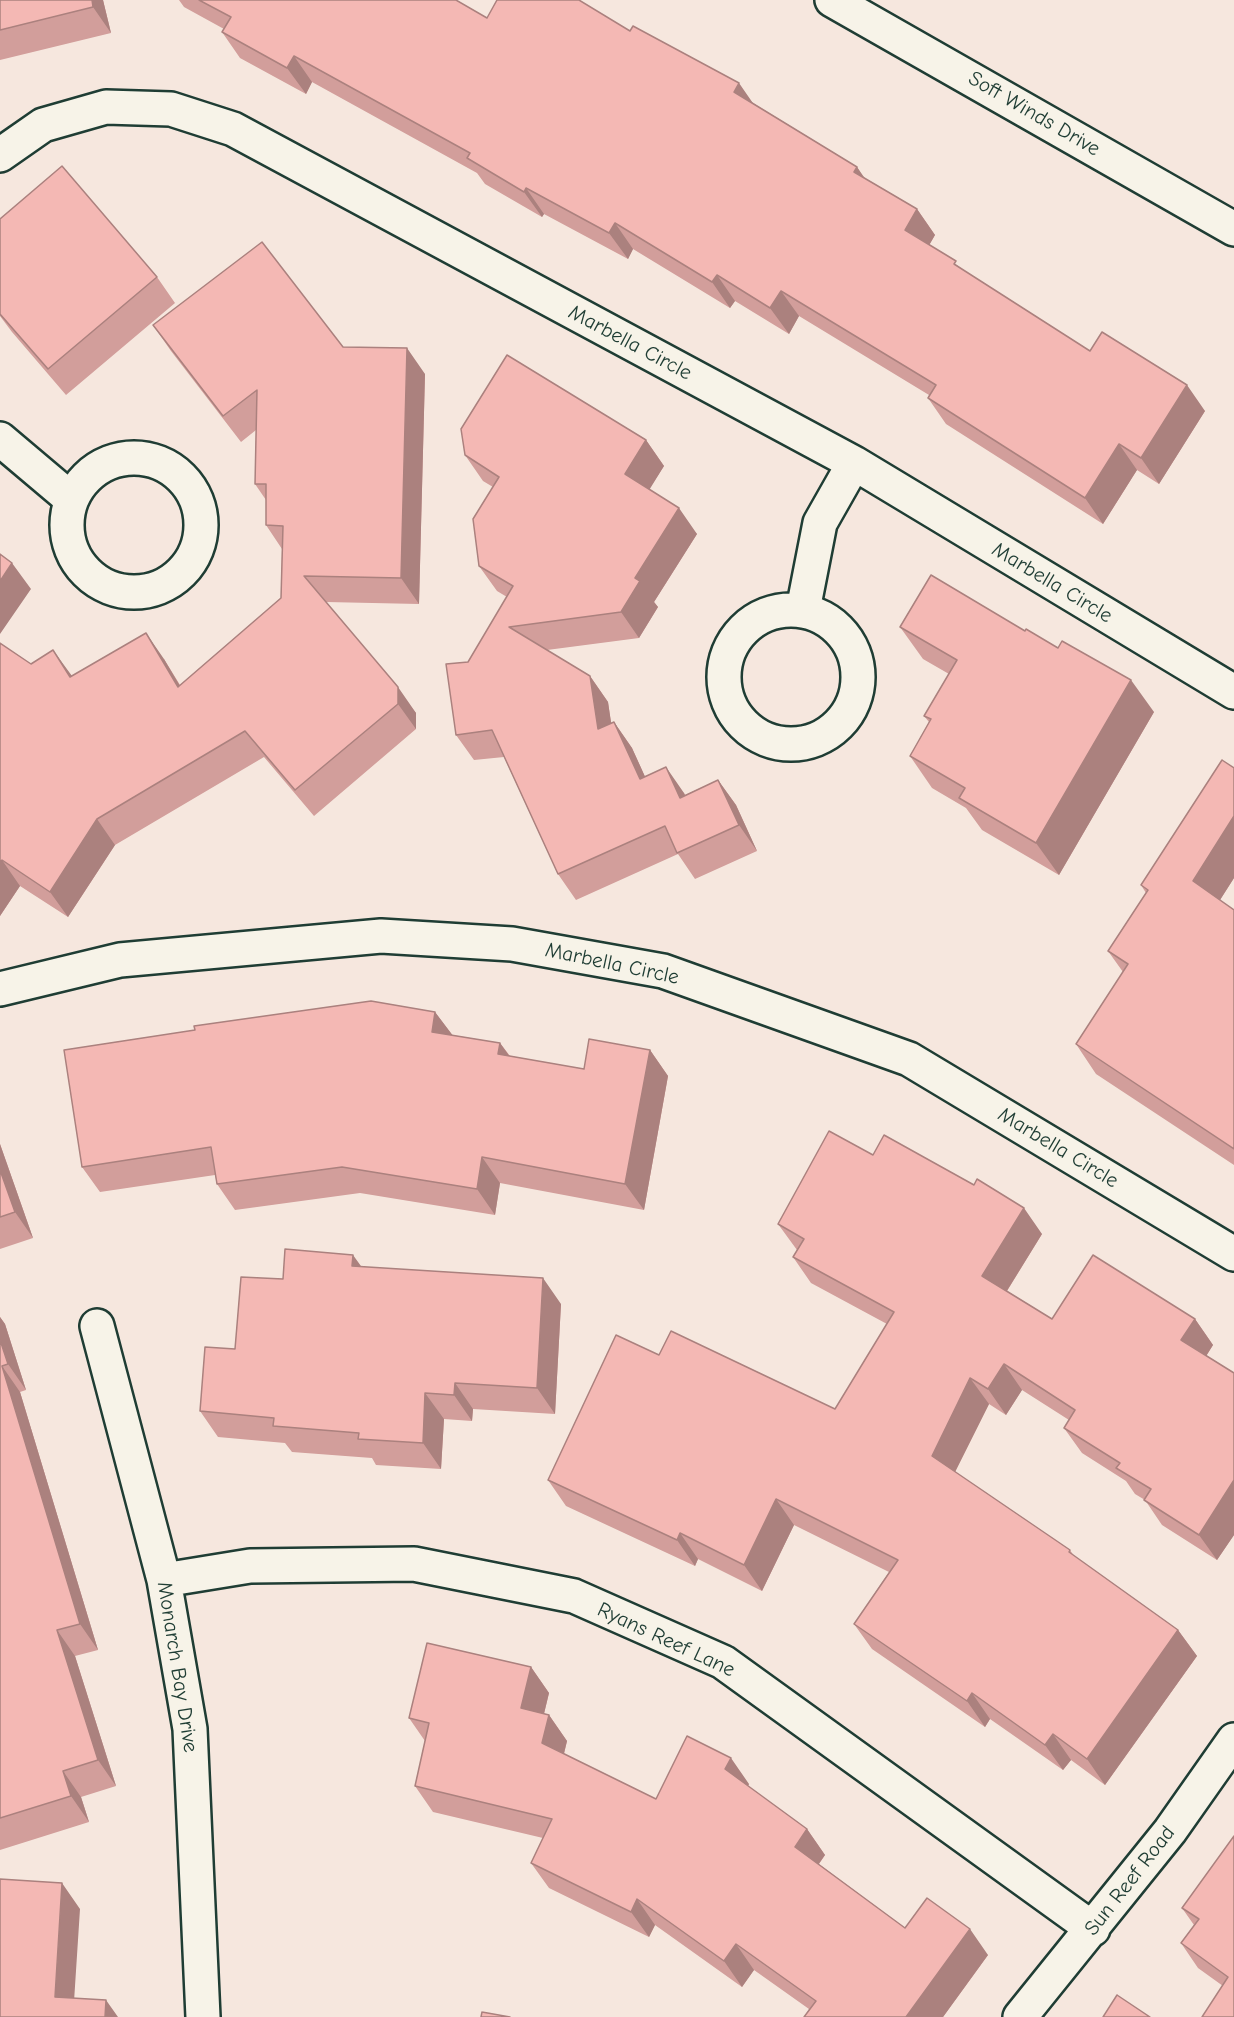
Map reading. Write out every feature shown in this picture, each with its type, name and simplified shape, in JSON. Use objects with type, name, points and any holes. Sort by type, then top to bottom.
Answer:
[{"type":"street","name":"Soft Winds Drive","points":[[832,0],[1234,229]]},
{"type":"street","name":"Marbella Circle","points":[[0,155],[43,125],[106,107],[171,109],[233,129],[854,463],[1234,692]]},
{"type":"street","points":[[0,439],[71,499]]},
{"type":"street","points":[[134,457],[159,462],[182,477],[196,499],[201,525],[196,551],[182,573],[159,587],[134,593],[107,587],[86,572],[71,550],[66,525],[71,499],[86,477],[108,462],[134,457]]},
{"type":"street","points":[[803,610],[820,523],[854,463]]},
{"type":"street","points":[[776,610],[803,610],[828,619],[847,638],[857,662],[858,689],[848,714],[829,732],[805,743],[779,743],[754,733],[735,714],[724,691],[724,664],[734,639],[752,621],[776,610]]},
{"type":"street","name":"Marbella Circle","points":[[0,989],[120,960],[381,936],[512,944],[663,971],[909,1059],[1234,1254]]},
{"type":"street","name":"Monarch Bay Drive","points":[[97,1326],[164,1580],[190,1729],[203,2017]]},
{"type":"street","name":"Ryans Reef Lane","points":[[164,1580],[250,1566],[414,1564],[574,1596],[723,1662],[1093,1929]]},
{"type":"street","name":"Sun Reef Road","points":[[1020,2017],[1170,1831],[1234,1740]]},
{"type":"building","points":[[0,0],[92,0],[93,7],[0,30]]},
{"type":"building","points":[[199,0],[456,0],[487,18],[497,0],[579,0],[630,31],[633,26],[739,83],[734,92],[857,167],[854,172],[917,209],[905,230],[956,261],[954,264],[1090,351],[1102,332],[1187,385],[1141,458],[1119,444],[1085,498],[928,398],[936,385],[781,291],[770,308],[717,275],[712,282],[615,223],[609,233],[526,188],[524,192],[467,158],[470,153],[294,56],[287,68],[222,32],[231,17]]},
{"type":"building","points":[[62,166],[157,277],[48,369],[0,314],[0,219]]},
{"type":"building","points":[[262,242],[343,347],[407,348],[401,578],[304,576],[398,687],[398,704],[295,790],[245,731],[97,819],[50,892],[2,860],[0,862],[0,643],[31,664],[53,650],[70,677],[146,633],[178,687],[281,598],[283,526],[266,525],[266,484],[255,484],[257,390],[223,416],[153,325]]},
{"type":"building","points":[[507,355],[646,440],[625,474],[679,508],[635,578],[640,581],[621,612],[509,627],[590,676],[598,729],[614,722],[640,779],[666,767],[680,798],[718,780],[739,825],[677,853],[665,826],[558,874],[492,730],[456,735],[446,664],[468,662],[513,586],[479,566],[473,519],[499,477],[465,455],[461,429]]},
{"type":"building","points":[[0,554],[12,563],[0,581]]},
{"type":"building","points":[[931,575],[1025,631],[1026,629],[1058,648],[1062,641],[1131,680],[1036,843],[959,798],[965,788],[910,756],[931,719],[924,716],[957,660],[900,627]]},
{"type":"building","points":[[1222,760],[1234,768],[1234,816],[1193,881],[1234,910],[1234,1149],[1076,1044],[1128,964],[1108,951],[1148,890],[1141,885]]},
{"type":"building","points":[[371,1001],[435,1012],[432,1032],[500,1043],[498,1054],[584,1069],[589,1039],[650,1050],[625,1184],[482,1157],[477,1189],[342,1167],[217,1184],[211,1147],[82,1167],[64,1050],[195,1030],[194,1026]]},
{"type":"building","points":[[829,1131],[873,1155],[884,1135],[974,1185],[977,1179],[1024,1208],[982,1276],[1052,1319],[1093,1255],[1195,1319],[1181,1340],[1234,1373],[1234,1480],[1199,1535],[1144,1500],[1151,1489],[1116,1468],[1120,1463],[1064,1428],[1075,1410],[1004,1364],[988,1389],[970,1378],[932,1456],[1070,1550],[1069,1552],[1178,1630],[1087,1759],[1053,1734],[1045,1745],[972,1693],[967,1701],[854,1624],[898,1560],[776,1499],[744,1565],[680,1533],[677,1540],[548,1480],[616,1335],[659,1355],[671,1331],[835,1409],[894,1312],[793,1257],[804,1239],[778,1224]]},
{"type":"building","points":[[0,1170],[15,1212],[0,1217]]},
{"type":"building","points":[[285,1249],[353,1255],[352,1266],[543,1278],[537,1388],[455,1383],[454,1395],[425,1393],[423,1443],[358,1439],[359,1433],[273,1426],[274,1418],[200,1411],[205,1347],[235,1349],[241,1277],[283,1279]]},
{"type":"building","points":[[0,1340],[8,1364],[2,1366],[80,1624],[57,1630],[98,1760],[63,1771],[71,1796],[0,1818]]},
{"type":"building","points":[[427,1643],[531,1667],[521,1708],[549,1715],[542,1743],[656,1799],[687,1736],[731,1758],[725,1769],[807,1829],[795,1847],[905,1928],[927,1898],[970,1929],[906,2017],[804,2017],[816,2001],[736,1944],[724,1961],[637,1899],[631,1912],[531,1863],[552,1819],[415,1786],[429,1723],[409,1718]]},
{"type":"building","points":[[1234,1836],[1234,2017],[1202,2017],[1228,1977],[1181,1943],[1199,1919],[1182,1908]]},
{"type":"building","points":[[0,1879],[62,1883],[55,1997],[106,2000],[105,2017],[0,2017]]},
{"type":"building","points":[[1117,1995],[1150,2017],[1103,2017]]},
{"type":"building","points":[[482,2012],[510,2017],[481,2017]]}]
